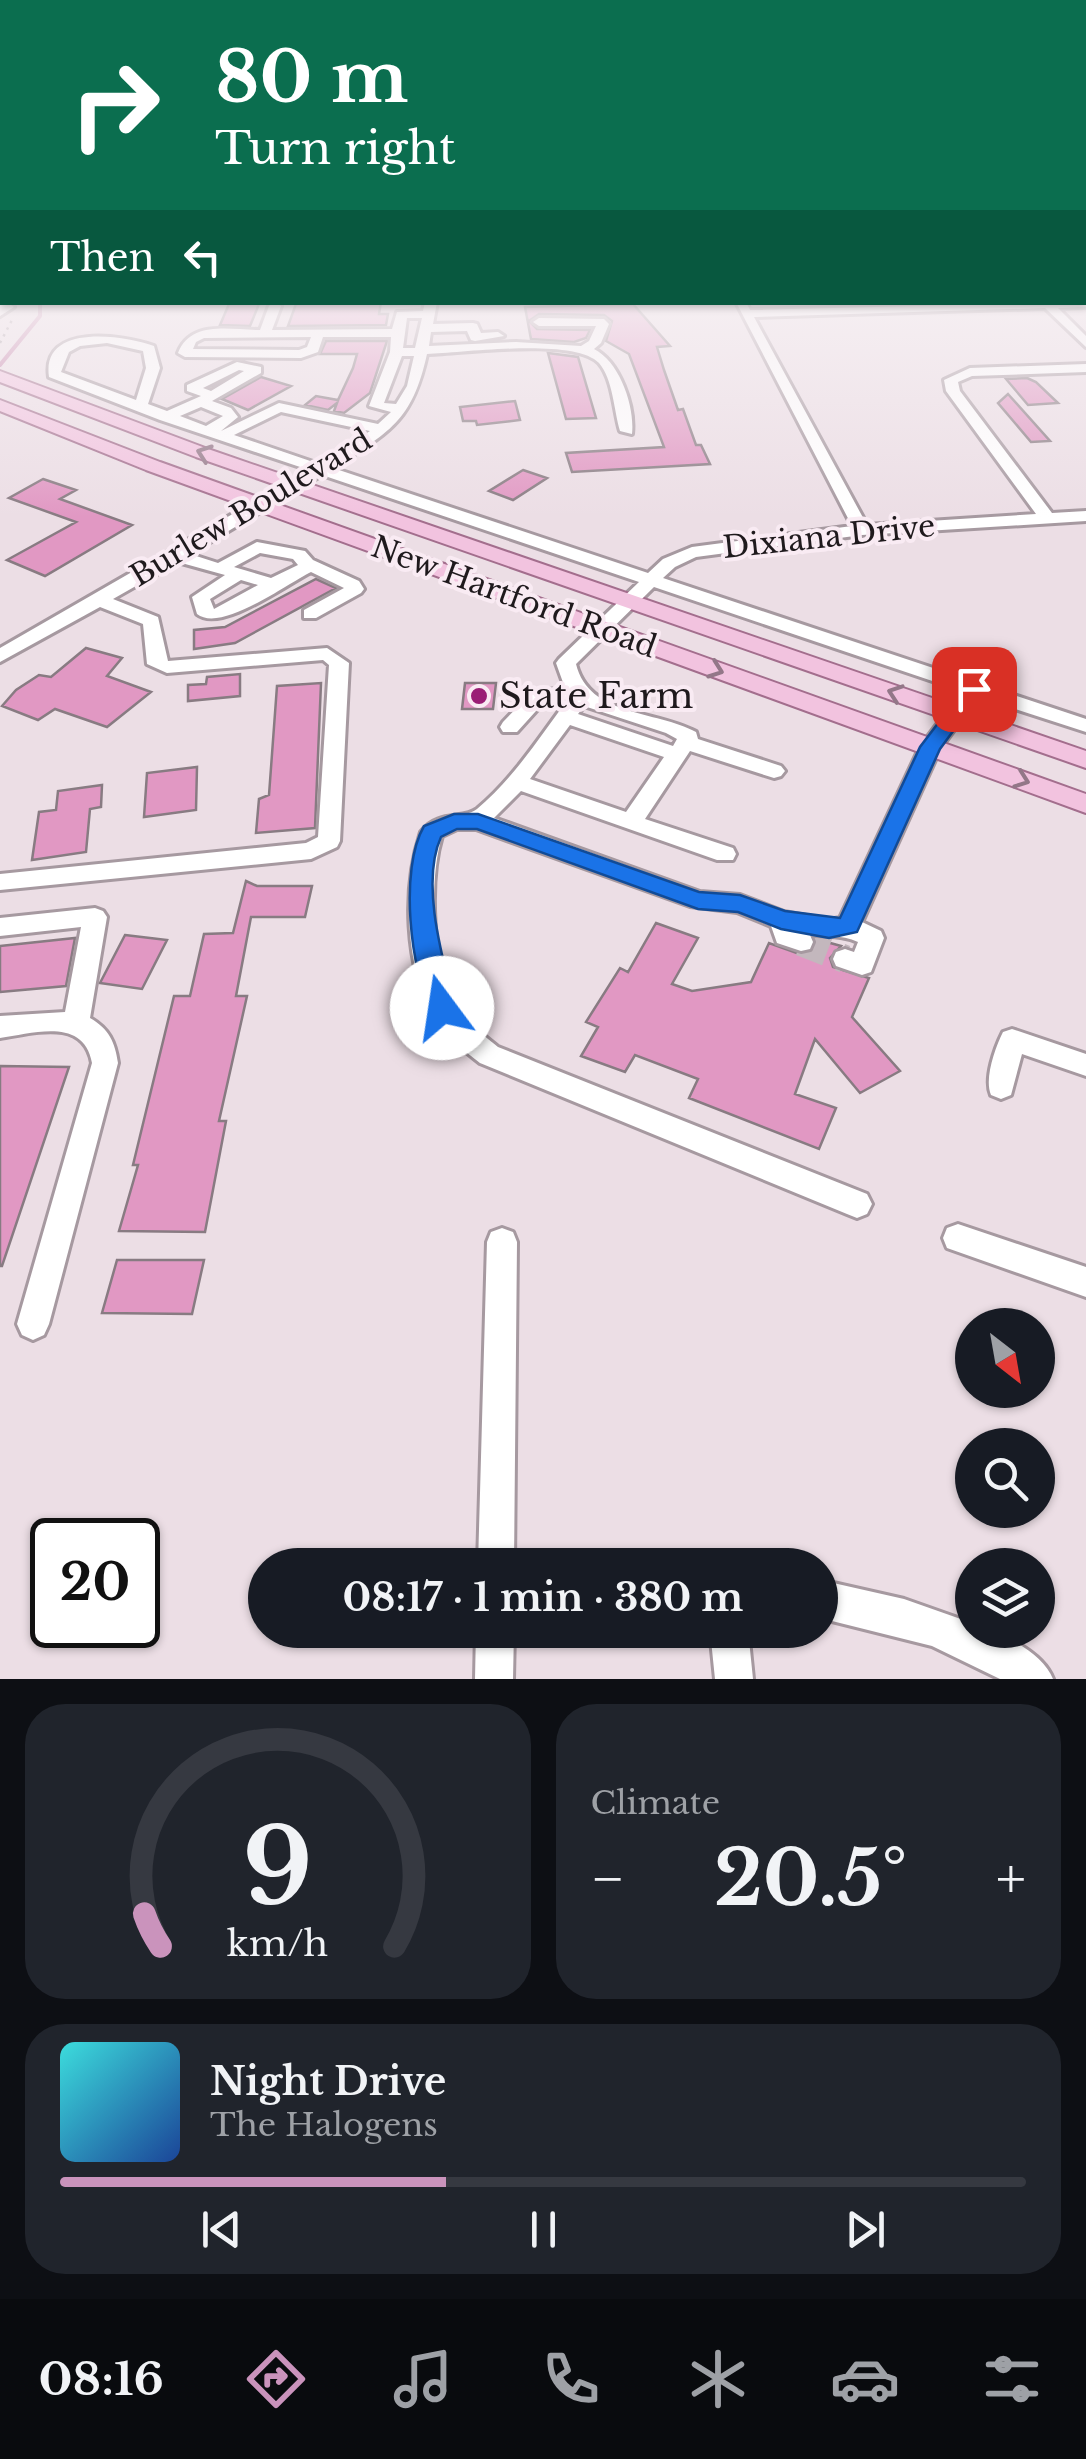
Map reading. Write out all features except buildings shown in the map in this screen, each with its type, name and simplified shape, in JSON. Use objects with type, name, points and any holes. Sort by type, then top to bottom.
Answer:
[{"type":"main road","name":"New Hartford Road","points":[[7,379],[126,425],[1086,760]]},
{"type":"main road","name":"New Hartford Road","points":[[2,406],[262,506],[1086,804]]},
{"type":"main road","points":[[92,441],[126,425]]},
{"type":"main road","points":[[116,450],[256,486],[296,485]]},
{"type":"main road","points":[[262,506],[308,508],[524,575],[629,601]]},
{"type":"street","name":"New Hartford Road","points":[[57,360],[54,374],[141,408],[1086,726]]},
{"type":"street","name":"New Hartford Road","points":[[141,408],[153,368],[151,360]]},
{"type":"street","points":[[356,423],[376,406],[393,360]]},
{"type":"street","name":"Burlew Boulevard","points":[[2,653],[262,506],[382,428],[414,386],[420,360]]},
{"type":"street","points":[[602,360],[627,431]]},
{"type":"street","points":[[772,360],[862,530]]},
{"type":"street","points":[[1048,519],[950,385],[954,376],[970,372],[1086,368]]},
{"type":"street","points":[[166,416],[206,398],[231,417],[215,434]]},
{"type":"street","points":[[376,406],[400,409]]},
{"type":"street","points":[[215,434],[280,407],[382,428]]},
{"type":"street","name":"Dixiana Drive","points":[[576,696],[567,681],[566,663],[650,580],[692,552],[862,530],[1086,516]]},
{"type":"street","points":[[309,566],[220,614],[206,614],[201,596],[257,547],[298,555],[309,566],[355,588],[310,614]]},
{"type":"street","points":[[177,556],[273,584]]},
{"type":"street","points":[[0,882],[311,851],[329,841],[339,663],[336,658],[328,654],[166,668],[157,664],[152,622],[99,600]]},
{"type":"street","points":[[848,926],[930,747],[974,689]]},
{"type":"street","points":[[510,727],[540,696],[576,696],[685,733],[684,749],[632,822]]},
{"type":"street","points":[[478,821],[517,782],[566,717],[576,696]]},
{"type":"street","points":[[566,717],[774,771]]},
{"type":"street","points":[[517,782],[724,854]]},
{"type":"street","points":[[844,959],[862,965],[872,938],[848,926],[829,929],[781,920],[740,904],[698,900],[478,821],[454,822],[432,832],[422,852],[424,934],[442,1008],[466,1036],[489,1054],[857,1204]]},
{"type":"street","points":[[0,926],[96,917],[76,1024]]},
{"type":"street","points":[[781,920],[786,937],[800,942]]},
{"type":"street","points":[[0,1027],[76,1024],[100,1037],[106,1063],[33,1324]]},
{"type":"street","points":[[1001,1088],[1012,1040],[1086,1065]]},
{"type":"street","points":[[958,1238],[1086,1282]]},
{"type":"street","points":[[496,1548],[502,1242]]},
{"type":"street","points":[[838,1602],[894,1612],[1016,1665],[1034,1679]]},
{"type":"street","points":[[494,1679],[495,1648]]},
{"type":"street","points":[[731,1648],[734,1679]]},
{"type":"waterway","points":[[0,365],[4,360]]},
{"type":"tunnel","points":[[801,942],[845,959]]},
{"type":"place","name":"State Farm","points":[[479,696]]},
{"type":"route","points":[[442,1008],[424,934],[422,852],[432,832],[454,822],[478,821],[698,900],[740,904],[781,920],[829,929],[848,926],[930,747],[974,689]]}]
